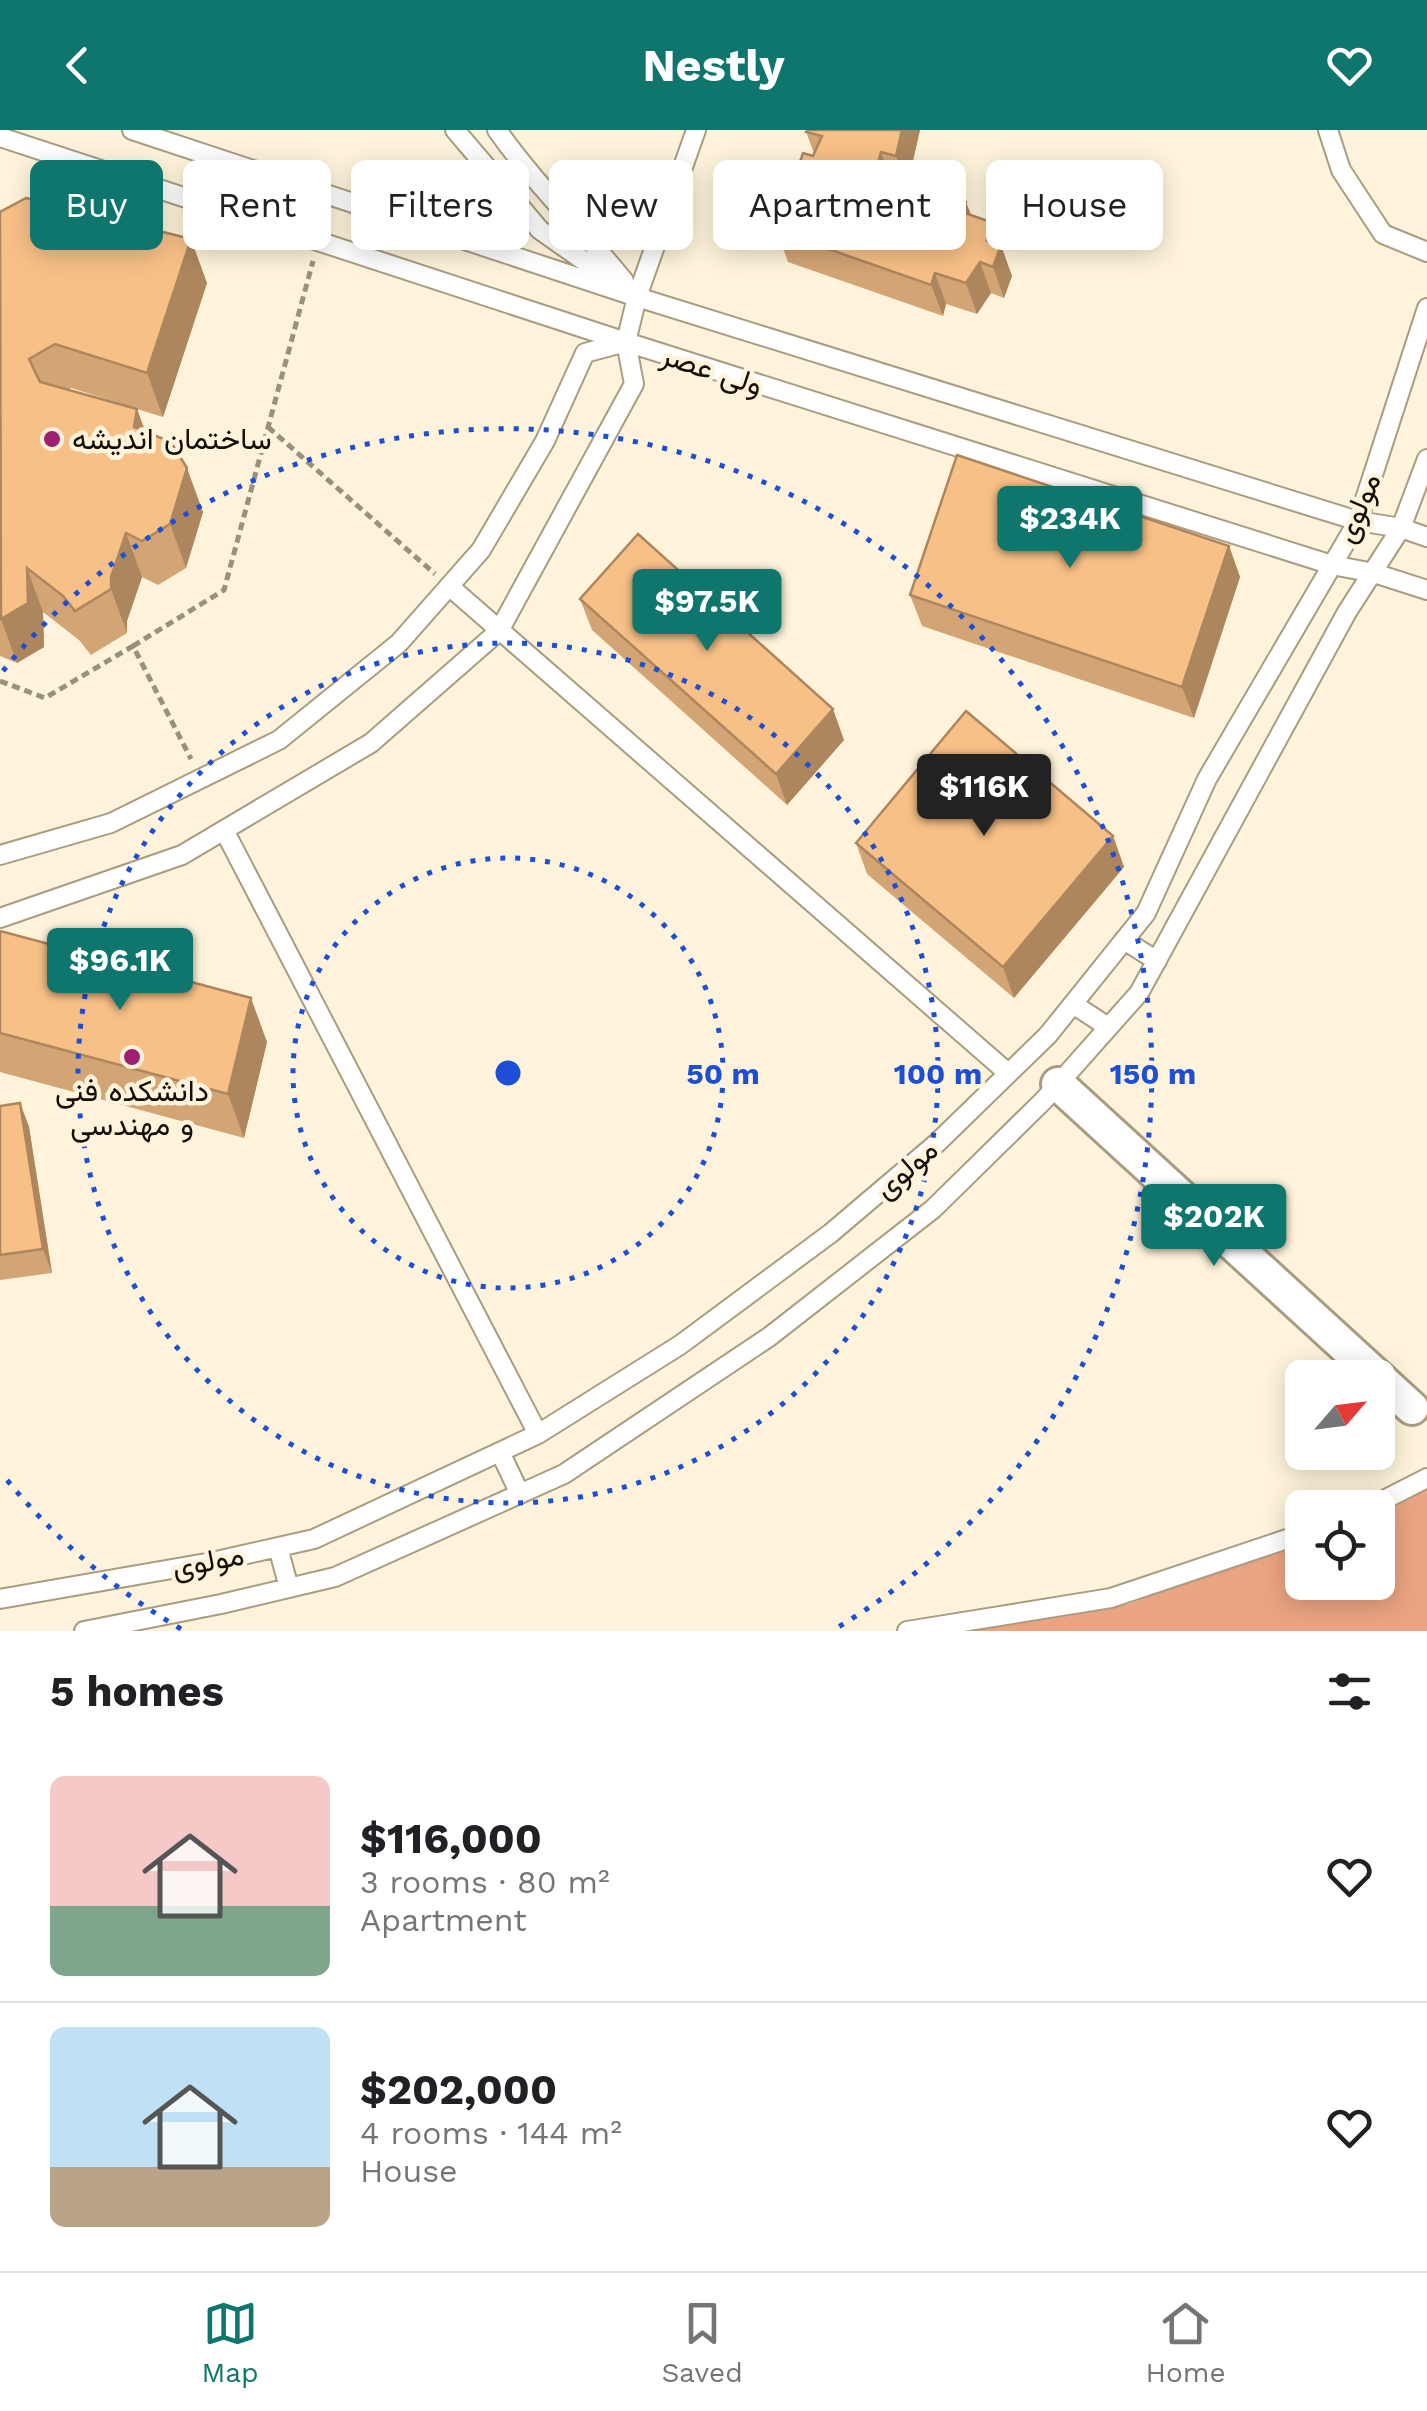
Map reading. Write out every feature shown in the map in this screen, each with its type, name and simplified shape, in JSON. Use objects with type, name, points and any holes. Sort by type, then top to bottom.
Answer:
[{"type":"street","points":[[1058,1084],[1412,1408]]},
{"type":"lane","name":"ولی عصر","points":[[132,130],[637,298],[1358,521],[1402,528],[1427,537]]},
{"type":"lane","points":[[455,130],[540,230],[637,298]]},
{"type":"lane","points":[[498,130],[522,166],[582,229],[637,298]]},
{"type":"lane","points":[[0,918],[182,855],[371,743],[499,631],[634,384],[626,342],[637,298],[696,130]]},
{"type":"lane","points":[[1328,130],[1340,170],[1383,234],[1427,252]]},
{"type":"lane","name":"ولی عصر","points":[[0,136],[183,196]]},
{"type":"lane","name":"ولی عصر","points":[[331,245],[1332,565],[1374,572],[1427,590]]},
{"type":"lane","name":"مولوی","points":[[0,1599],[314,1540],[538,1434],[680,1345],[831,1233],[937,1143],[1048,1035],[1146,913],[1207,779],[1358,521],[1427,308]]},
{"type":"lane","points":[[0,855],[111,824],[279,740],[399,643],[480,550],[545,440],[585,352],[626,342]]},
{"type":"lane","name":"مولوی","points":[[84,1631],[335,1577],[564,1474],[769,1337],[933,1209],[1058,1084],[1140,993],[1346,612],[1402,528],[1427,458]]},
{"type":"lane","points":[[449,586],[1008,1073]]},
{"type":"lane","points":[[224,830],[538,1434]]},
{"type":"lane","points":[[1124,940],[1157,961]]},
{"type":"lane","points":[[1073,1004],[1108,1028]]},
{"type":"lane","points":[[500,1452],[520,1494]]},
{"type":"lane","points":[[1395,1494],[1427,1478]]},
{"type":"lane","points":[[907,1631],[1111,1598],[1285,1540]]},
{"type":"lane","points":[[278,1547],[288,1588]]},
{"type":"path","points":[[0,682],[46,698],[224,590],[317,250]]},
{"type":"path","points":[[268,427],[449,586]]},
{"type":"path","points":[[134,646],[202,778]]},
{"type":"shaded area","points":[[1427,1483],[1427,1631],[948,1631],[1129,1604],[1285,1546],[1285,1600],[1395,1600],[1395,1499]]},
{"type":"building","points":[[902,130],[896,156],[881,152],[879,160],[801,160],[803,153],[813,156],[822,136],[806,132]]},
{"type":"building","name":"ساختمان اندیشه","points":[[30,199],[30,250],[163,250],[163,232],[183,237],[183,250],[187,250],[147,373],[55,344],[29,359],[40,382],[137,409],[134,427],[171,442],[187,468],[170,524],[142,541],[126,533],[111,577],[111,589],[75,611],[63,596],[27,568],[28,603],[1,619],[0,212]]},
{"type":"building","points":[[966,213],[986,220],[986,250],[999,250],[993,267],[980,262],[966,283],[935,273],[931,285],[831,250],[966,250]]},
{"type":"building","points":[[957,455],[1229,546],[1182,687],[910,595]]},
{"type":"building","points":[[638,534],[833,709],[776,774],[580,599]]},
{"type":"building","points":[[966,711],[1113,836],[1003,967],[856,843]]},
{"type":"building","points":[[0,931],[251,998],[228,1094],[0,1033]]},
{"type":"building","points":[[20,1103],[43,1249],[0,1255],[0,1106]]},
{"type":"place","name":"ساختمان اندیشه","points":[[52,439]]},
{"type":"place","name":"دانشکده فنی و مهندسی","points":[[132,1057]]}]
